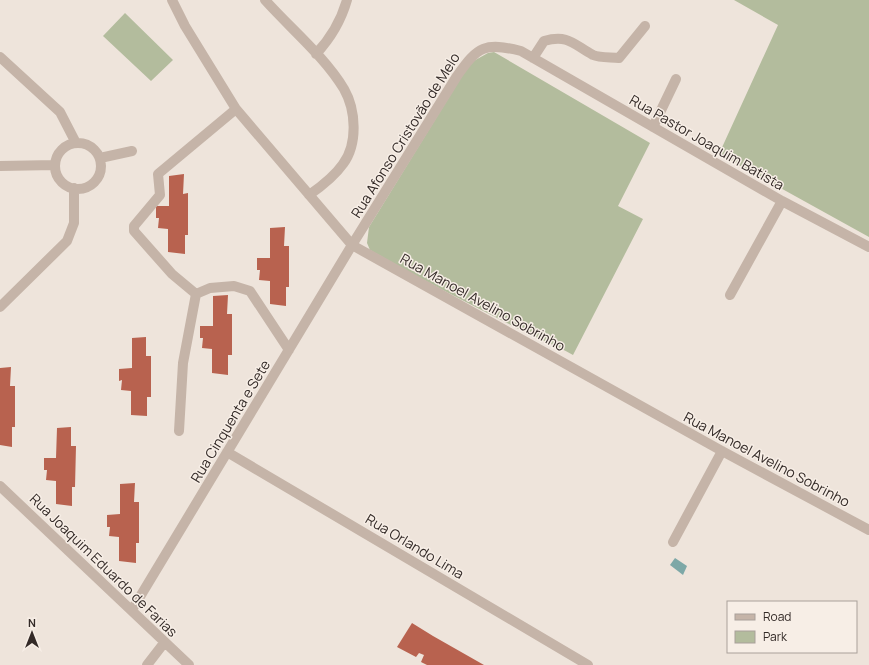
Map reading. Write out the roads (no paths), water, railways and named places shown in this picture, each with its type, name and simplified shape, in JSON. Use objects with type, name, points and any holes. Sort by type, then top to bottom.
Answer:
[{"type":"street","name":"Rua Manoel Avelino Sobrinho","points":[[172,0],[185,26],[236,108],[352,245],[722,451],[869,530]]},
{"type":"street","points":[[265,0],[316,54],[344,90],[350,103],[353,134],[351,150],[344,164],[331,179],[309,195]]},
{"type":"street","points":[[316,54],[326,43],[336,26],[347,0]]},
{"type":"street","points":[[534,58],[544,41],[554,38],[570,40],[595,56],[618,58],[646,26]]},
{"type":"street","name":"Rua Afonso Cristovão de Melo","points":[[352,245],[470,58],[489,46],[504,47],[521,51],[534,58]]},
{"type":"street","points":[[0,57],[60,112],[76,143]]},
{"type":"street","name":"Rua Pastor Joaquim Batista","points":[[534,58],[782,201],[869,247]]},
{"type":"street","points":[[653,127],[676,79]]},
{"type":"street","points":[[196,294],[172,274],[136,234],[134,226],[160,195],[158,174],[236,108]]},
{"type":"street","points":[[76,143],[90,146],[100,158],[101,166],[96,181],[86,187],[74,188],[60,179],[55,165],[59,153],[69,145],[76,143]]},
{"type":"street","points":[[100,158],[132,151]]},
{"type":"street","points":[[0,166],[55,165]]},
{"type":"street","points":[[0,307],[67,241],[74,223],[74,188]]},
{"type":"street","points":[[730,296],[782,201]]},
{"type":"street","name":"Rua Cinquenta e Sete","points":[[132,610],[352,245]]},
{"type":"street","points":[[196,294],[210,288],[234,286],[250,291],[289,350]]},
{"type":"street","points":[[179,431],[182,363],[196,294]]},
{"type":"street","points":[[673,542],[722,451]]},
{"type":"street","name":"Rua Orlando Lima","points":[[227,452],[588,665]]},
{"type":"street","name":"Rua Joaquim Eduardo de Farias","points":[[0,486],[132,610],[164,643],[189,665]]},
{"type":"street","points":[[147,665],[164,643]]},
{"type":"water","points":[[675,558],[687,566],[683,575],[670,565]]}]
